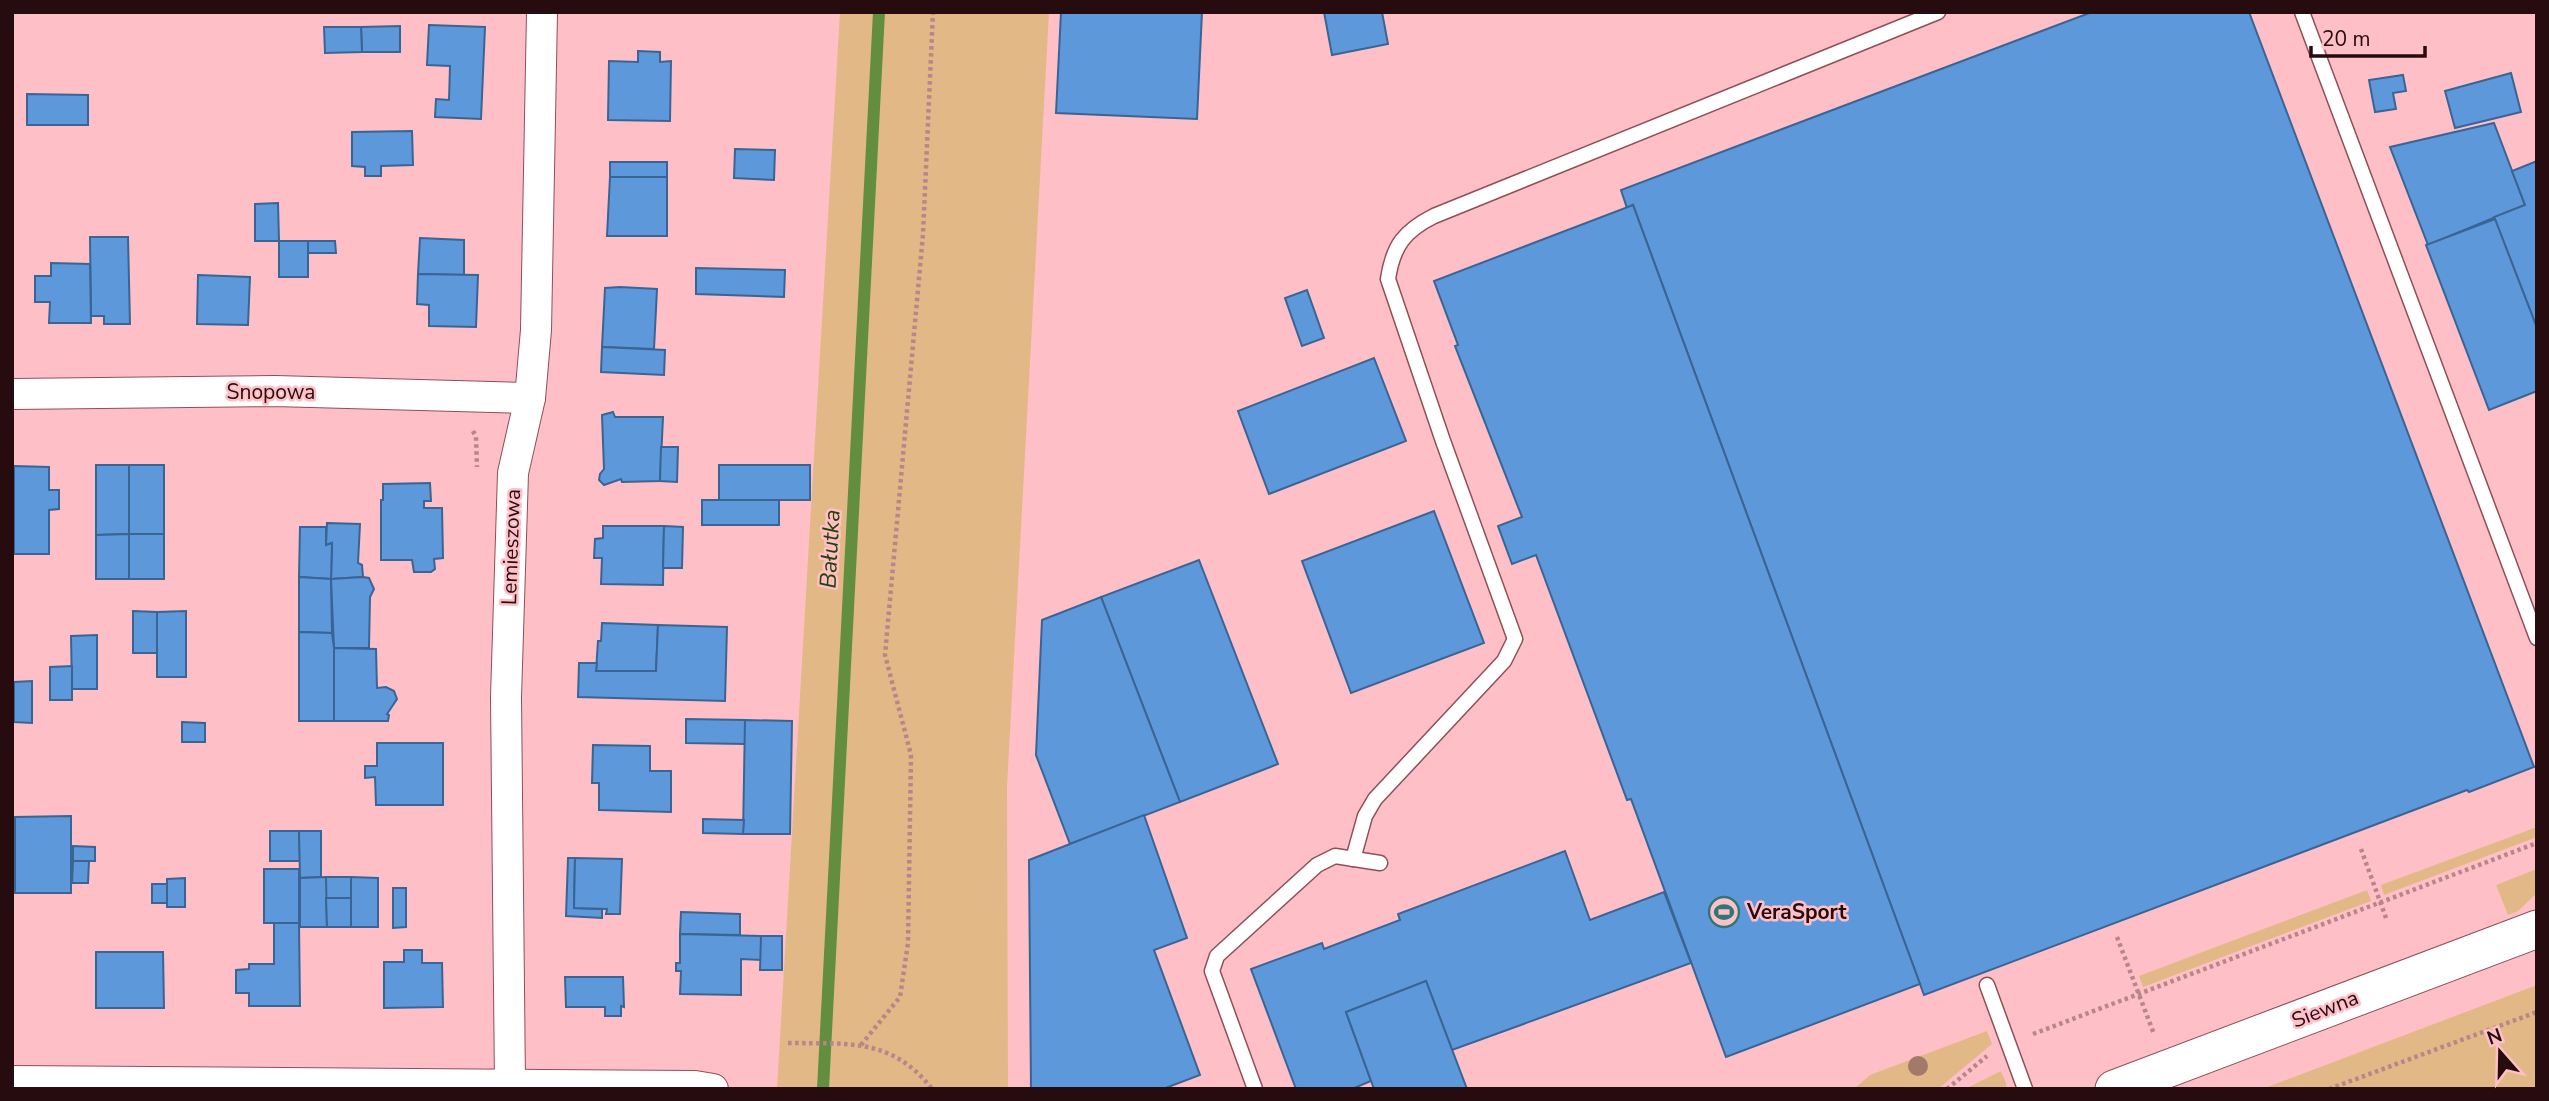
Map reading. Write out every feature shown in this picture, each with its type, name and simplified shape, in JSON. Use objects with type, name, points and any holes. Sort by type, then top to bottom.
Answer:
[{"type":"street","name":"Lemieszowa","points":[[510,1084],[506,697],[513,473],[530,398],[536,330],[542,12]]},
{"type":"street","name":"Snopowa","points":[[12,394],[275,391],[530,398]]},
{"type":"street","name":"Siewna","points":[[2114,1089],[2537,929]]},
{"type":"street","points":[[12,1081],[695,1086],[713,1089]]},
{"type":"lane","points":[[1353,859],[1365,816],[1375,799],[1504,661],[1515,639],[1447,453],[1388,279],[1398,245],[1414,226],[1434,216],[1938,12]]},
{"type":"lane","points":[[2302,12],[2537,638]]},
{"type":"lane","points":[[1255,1089],[1212,971],[1217,956],[1317,865],[1335,856],[1380,863]]},
{"type":"lane","points":[[1987,985],[2025,1089]]},
{"type":"path","points":[[861,1045],[900,998],[908,943],[911,755],[885,655],[923,234],[933,12]]},
{"type":"path","points":[[468,426],[476,437],[477,470],[513,473]]},
{"type":"path","points":[[1947,1089],[1994,1049],[2537,843]]},
{"type":"path","points":[[2361,849],[2386,918]]},
{"type":"path","points":[[2117,937],[2156,1041]]},
{"type":"path","points":[[2329,1089],[2537,1012]]},
{"type":"path","points":[[788,1043],[861,1045],[894,1054],[932,1089]]},
{"type":"shaded area","points":[[840,12],[1049,12],[1007,787],[1008,1089],[777,1089]]},
{"type":"shaded area","points":[[2537,827],[2537,837],[2384,895],[2381,885]]},
{"type":"shaded area","points":[[2537,869],[2537,893],[2518,911],[2508,915],[2496,885]]},
{"type":"shaded area","points":[[2367,890],[2371,901],[2143,987],[2139,976]]},
{"type":"shaded area","points":[[2537,985],[2537,1089],[2262,1089]]},
{"type":"shaded area","points":[[1987,1031],[1992,1044],[1938,1089],[1854,1089],[1870,1075]]},
{"type":"shaded area","points":[[2001,1071],[2006,1089],[1965,1089]]},
{"type":"building","points":[[1061,12],[1202,12],[1197,119],[1056,113]]},
{"type":"building","points":[[1324,12],[1382,12],[1388,44],[1332,55]]},
{"type":"building","points":[[2092,12],[2249,12],[2534,767],[1924,995],[1633,205],[1627,208],[1621,190]]},
{"type":"building","points":[[429,25],[485,27],[481,119],[435,117],[436,99],[449,100],[450,66],[427,65]]},
{"type":"building","points":[[400,26],[400,52],[362,52],[361,27]]},
{"type":"building","points":[[324,27],[361,27],[362,52],[325,53]]},
{"type":"building","points":[[638,51],[660,52],[660,62],[671,61],[670,121],[608,120],[609,61],[638,62]]},
{"type":"building","points":[[2511,73],[2521,112],[2455,128],[2445,91]]},
{"type":"building","points":[[2403,75],[2406,91],[2393,93],[2396,109],[2375,112],[2369,80]]},
{"type":"building","points":[[27,94],[88,95],[88,125],[27,125]]},
{"type":"building","points":[[2494,123],[2525,205],[2428,245],[2390,147]]},
{"type":"building","points":[[412,131],[413,165],[381,166],[381,176],[365,176],[365,167],[352,166],[352,132]]},
{"type":"building","points":[[735,149],[775,150],[774,180],[734,178]]},
{"type":"building","points":[[2537,161],[2537,328],[2494,217],[2525,205],[2512,171]]},
{"type":"building","points":[[610,162],[667,162],[667,177],[610,177]]},
{"type":"building","points":[[610,177],[667,177],[667,236],[607,236]]},
{"type":"building","points":[[278,203],[279,241],[255,241],[255,204]]},
{"type":"building","points":[[1633,205],[1920,984],[1726,1057],[1631,799],[1627,800],[1536,555],[1512,564],[1498,526],[1522,517],[1455,346],[1458,345],[1434,281]]},
{"type":"building","points":[[2495,219],[2537,328],[2537,391],[2489,410],[2426,245]]},
{"type":"building","points":[[90,237],[128,237],[130,324],[104,324],[104,316],[91,316]]},
{"type":"building","points":[[420,238],[464,240],[464,275],[418,274]]},
{"type":"building","points":[[279,241],[308,241],[308,277],[279,277]]},
{"type":"building","points":[[308,241],[335,241],[336,253],[308,253]]},
{"type":"building","points":[[51,263],[90,264],[91,323],[49,323],[50,302],[35,302],[35,276],[51,276]]},
{"type":"building","points":[[696,268],[785,270],[784,297],[696,294]]},
{"type":"building","points":[[418,274],[478,275],[476,327],[429,326],[429,305],[417,304]]},
{"type":"building","points":[[198,275],[250,277],[248,325],[197,324]]},
{"type":"building","points":[[605,288],[657,289],[654,349],[602,347]]},
{"type":"building","points":[[1307,290],[1324,338],[1302,346],[1285,298]]},
{"type":"building","points":[[602,347],[665,350],[664,375],[601,372]]},
{"type":"building","points":[[1374,358],[1406,441],[1269,494],[1238,411]]},
{"type":"building","points":[[613,412],[615,417],[663,417],[660,481],[622,482],[621,479],[604,485],[599,480],[604,469],[602,415]]},
{"type":"building","points":[[661,447],[678,447],[677,482],[660,481]]},
{"type":"building","points":[[96,465],[129,465],[129,534],[96,535]]},
{"type":"building","points":[[129,465],[164,465],[164,534],[129,534]]},
{"type":"building","points":[[719,465],[810,465],[810,500],[719,500]]},
{"type":"building","points":[[14,466],[15,537],[12,537]]},
{"type":"building","points":[[14,466],[49,467],[49,490],[59,490],[59,509],[49,510],[49,554],[14,554]]},
{"type":"building","points":[[430,483],[431,501],[424,501],[424,508],[442,508],[443,558],[434,559],[435,569],[431,572],[414,572],[412,560],[381,560],[383,484]]},
{"type":"building","points":[[702,500],[779,500],[779,525],[702,525]]},
{"type":"building","points":[[1434,511],[1484,643],[1351,693],[1302,561]]},
{"type":"building","points":[[327,523],[360,524],[358,563],[362,565],[363,577],[331,579],[332,543],[326,545]]},
{"type":"building","points":[[603,526],[664,526],[663,585],[601,584],[602,558],[594,558],[595,539],[603,538]]},
{"type":"building","points":[[664,526],[683,527],[682,568],[663,568]]},
{"type":"building","points":[[300,527],[326,527],[326,545],[332,543],[331,579],[299,577]]},
{"type":"building","points":[[129,534],[164,534],[164,579],[129,579]]},
{"type":"building","points":[[129,534],[129,579],[96,579],[96,535]]},
{"type":"building","points":[[1199,560],[1278,764],[1180,802],[1101,597]]},
{"type":"building","points":[[299,577],[331,579],[332,633],[299,632]]},
{"type":"building","points":[[369,578],[374,589],[370,597],[369,648],[334,648],[331,579]]},
{"type":"building","points":[[1101,597],[1180,802],[1070,844],[1036,755],[1042,620]]},
{"type":"building","points":[[133,611],[157,612],[157,653],[133,653]]},
{"type":"building","points":[[186,611],[186,677],[157,677],[157,612]]},
{"type":"building","points":[[602,623],[658,625],[656,671],[596,671]]},
{"type":"building","points":[[658,625],[727,627],[725,701],[578,697],[579,663],[597,663],[596,671],[656,671]]},
{"type":"building","points":[[299,632],[332,633],[334,721],[299,721]]},
{"type":"building","points":[[97,635],[97,689],[72,689],[71,636]]},
{"type":"building","points":[[334,648],[376,649],[377,688],[386,687],[394,691],[397,699],[387,714],[388,721],[334,721]]},
{"type":"building","points":[[72,666],[72,700],[50,700],[50,667]]},
{"type":"building","points":[[32,681],[32,723],[14,722],[14,682]]},
{"type":"building","points":[[686,719],[745,720],[745,744],[686,743]]},
{"type":"building","points":[[745,720],[792,721],[790,834],[743,834]]},
{"type":"building","points":[[182,722],[205,723],[205,742],[182,742]]},
{"type":"building","points":[[377,743],[443,743],[443,805],[376,805],[375,777],[365,778],[365,766],[377,766]]},
{"type":"building","points":[[593,745],[650,746],[650,771],[671,771],[671,812],[599,810],[599,783],[592,783]]},
{"type":"building","points":[[1144,815],[1187,938],[1154,950],[1200,1075],[1163,1089],[1031,1089],[1029,860]]},
{"type":"building","points":[[71,816],[71,893],[15,893],[15,817]]},
{"type":"building","points":[[703,819],[744,820],[743,834],[703,833]]},
{"type":"building","points":[[270,831],[299,831],[300,861],[270,861]]},
{"type":"building","points":[[299,831],[321,831],[321,877],[300,878]]},
{"type":"building","points":[[73,846],[95,847],[95,861],[73,861]]},
{"type":"building","points":[[1565,851],[1590,920],[1664,892],[1691,963],[1452,1050],[1426,981],[1346,1012],[1371,1081],[1352,1089],[1296,1089],[1251,969],[1322,943],[1324,949],[1400,920],[1398,914]]},
{"type":"building","points":[[568,858],[575,858],[574,908],[602,909],[602,918],[566,916]]},
{"type":"building","points":[[575,858],[622,859],[620,914],[606,914],[607,909],[574,908]]},
{"type":"building","points":[[73,861],[89,861],[88,883],[72,883]]},
{"type":"building","points":[[264,869],[299,869],[299,923],[264,923]]},
{"type":"building","points":[[326,877],[351,877],[351,898],[326,898]]},
{"type":"building","points":[[326,877],[327,927],[300,927],[300,878]]},
{"type":"building","points":[[351,877],[378,878],[378,927],[351,927]]},
{"type":"building","points":[[185,878],[185,907],[167,907],[167,879]]},
{"type":"building","points":[[152,884],[167,884],[167,903],[152,903]]},
{"type":"building","points":[[393,888],[406,888],[406,927],[393,928]]},
{"type":"building","points":[[326,898],[351,898],[351,927],[327,927]]},
{"type":"building","points":[[681,912],[740,914],[740,935],[680,934]]},
{"type":"building","points":[[274,923],[299,923],[300,1006],[249,1006],[249,993],[236,993],[236,970],[249,969],[249,964],[274,964]]},
{"type":"building","points":[[680,934],[761,936],[761,960],[741,959],[741,995],[680,994],[681,971],[676,971],[676,963],[680,963]]},
{"type":"building","points":[[761,936],[782,936],[782,970],[760,970]]},
{"type":"building","points":[[404,950],[422,950],[422,963],[442,963],[443,1007],[384,1008],[384,962],[404,962]]},
{"type":"building","points":[[96,952],[163,952],[164,1008],[96,1008]]},
{"type":"building","points":[[565,977],[623,977],[624,1007],[621,1006],[621,1016],[605,1016],[605,1007],[566,1007]]},
{"type":"building","points":[[1426,981],[1467,1089],[1374,1089],[1346,1012]]},
{"type":"waterway","name":"Bałutka","points":[[823,1089],[879,12]]},
{"type":"place","name":"VeraSport","points":[[1724,912]]}]
